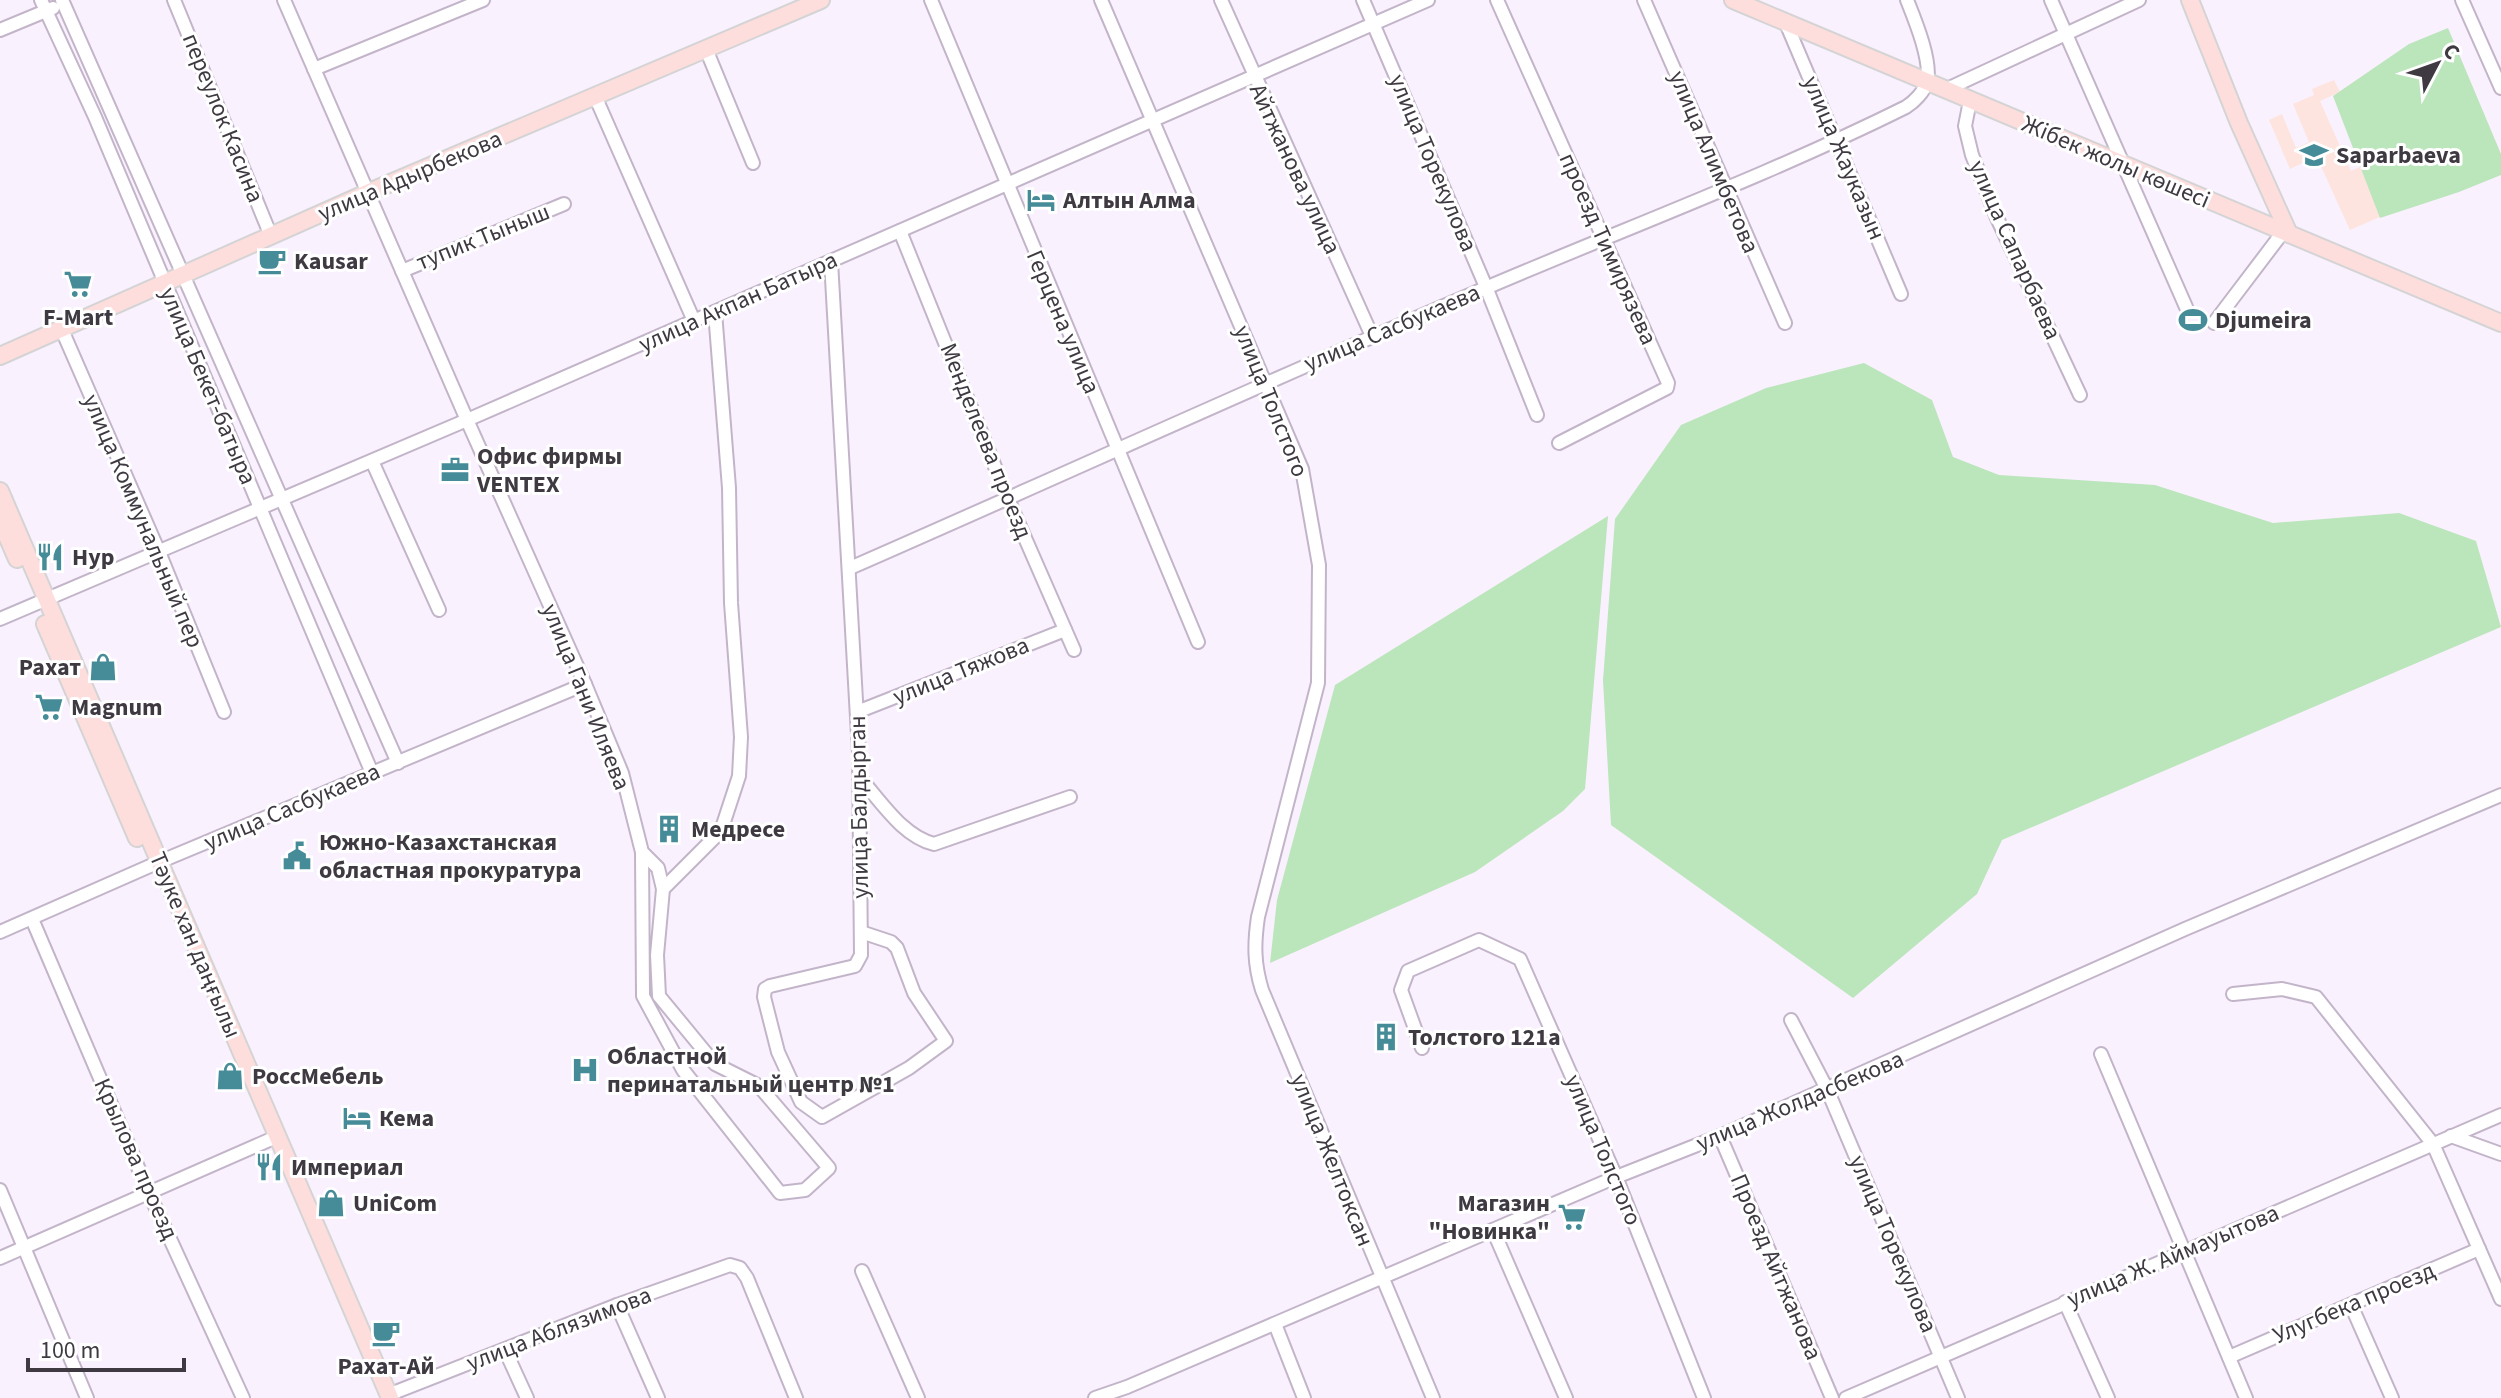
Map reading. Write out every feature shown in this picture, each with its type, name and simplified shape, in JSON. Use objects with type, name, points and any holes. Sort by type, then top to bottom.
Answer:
[{"type":"main road","name":"улица Адырбекова","points":[[0,356],[367,193],[821,0]]},
{"type":"main road","name":"Жібек жолы көшесі","points":[[1733,0],[1766,7],[1786,23],[2501,323]]},
{"type":"main road","points":[[2190,0],[2286,233]]},
{"type":"main road","name":"Тәуке хан даңғылы","points":[[0,491],[41,602],[386,1397]]},
{"type":"main road","name":"Тәуке хан даңғылы","points":[[0,520],[41,602]]},
{"type":"street","name":"переулок Касина","points":[[174,0],[271,236]]},
{"type":"street","name":"улица Гани Иляева","points":[[284,0],[622,773],[642,852],[643,996],[683,1070],[780,1193],[805,1190],[829,1168],[759,1086],[715,1064],[659,996],[657,955],[662,893]]},
{"type":"street","points":[[314,69],[483,0]]},
{"type":"street","name":"Герцена улица","points":[[931,0],[1198,642]]},
{"type":"street","name":"улица Толстого","points":[[1101,0],[1302,469],[1309,498],[1319,565],[1318,683],[1258,917]]},
{"type":"street","name":"Айтжанова улица","points":[[1221,0],[1372,336]]},
{"type":"street","name":"улица Торекулова","points":[[1363,0],[1486,287],[1537,415]]},
{"type":"street","name":"улица Акпан Батыра","points":[[0,619],[467,420],[1428,0]]},
{"type":"street","name":"проезд Тимирязева","points":[[1497,0],[1669,386],[1559,443]]},
{"type":"street","name":"улица Алимбетова","points":[[1644,0],[1785,323]]},
{"type":"street","points":[[1907,0],[1924,52],[1927,82]]},
{"type":"street","points":[[2051,0],[2186,307]]},
{"type":"street","points":[[1945,90],[2139,0]]},
{"type":"street","points":[[2462,0],[2495,54],[2501,88]]},
{"type":"street","points":[[0,30],[43,5],[65,1]]},
{"type":"street","name":"улица Бекет-батыра","points":[[65,1],[182,275],[398,763]]},
{"type":"street","name":"улица Бекет-батыра","points":[[43,5],[95,117],[372,773]]},
{"type":"street","name":"улица Жауказын","points":[[1786,23],[1901,294]]},
{"type":"street","points":[[706,49],[753,163]]},
{"type":"street","name":"улица Сасбукаева","points":[[850,568],[1117,452],[1264,382],[1836,140],[1911,105],[1927,82]]},
{"type":"street","points":[[595,96],[694,321]]},
{"type":"street","name":"улица Сапарбаева","points":[[1970,101],[1965,126],[1972,155],[1997,218],[2080,395]]},
{"type":"street","name":"тупик Тыныш","points":[[402,271],[564,204]]},
{"type":"street","name":"Менделеева проезд","points":[[900,231],[1008,499],[1074,650]]},
{"type":"street","points":[[2214,323],[2286,233]]},
{"type":"street","name":"улица Балдырган","points":[[831,261],[857,712],[861,955],[855,966],[770,986],[765,989],[764,997],[778,1052],[801,1102],[822,1117],[909,1068],[946,1041],[914,993],[897,948],[891,942],[861,932]]},
{"type":"street","points":[[662,893],[721,831],[739,776],[741,737],[731,603],[729,488],[715,312]]},
{"type":"street","name":"улица Коммунальный пер","points":[[62,330],[159,552],[224,712]]},
{"type":"street","points":[[372,461],[439,610]]},
{"type":"street","name":"улица Тяжова","points":[[857,712],[1065,630]]},
{"type":"street","name":"улица Сасбукаева","points":[[0,932],[585,684]]},
{"type":"street","points":[[859,777],[911,834],[918,840],[934,844],[1070,797]]},
{"type":"street","name":"улица Жолдасбекова","points":[[1095,1398],[1130,1393],[1275,1324],[1616,1177],[1720,1136],[2185,929],[2501,795]]},
{"type":"street","points":[[642,852],[658,868],[662,893]]},
{"type":"street","name":"улица Желтоксан","points":[[1258,917],[1255,966],[1262,990],[1433,1398]]},
{"type":"street","name":"Крылова проезд","points":[[32,919],[149,1193],[243,1398]]},
{"type":"street","name":"улица Толстого","points":[[1422,1048],[1401,990],[1408,971],[1479,940],[1520,959],[1616,1177],[1704,1398]]},
{"type":"street","points":[[2233,994],[2282,989],[2316,997],[2433,1144],[2501,1299]]},
{"type":"street","name":"улица Торекулова","points":[[1791,1020],[1827,1089],[1958,1398]]},
{"type":"street","points":[[2101,1054],[2246,1398]]},
{"type":"street","name":"улица Ж. Аймауытова","points":[[1846,1398],[2501,1115]]},
{"type":"street","name":"Проезд Айтжанова","points":[[1720,1136],[1832,1398]]},
{"type":"street","points":[[2451,1136],[2501,1154]]},
{"type":"street","points":[[0,1258],[273,1138]]},
{"type":"street","points":[[0,1190],[87,1398]]},
{"type":"street","points":[[1493,1230],[1566,1398]]},
{"type":"street","name":"Улугбека проезд","points":[[2229,1357],[2479,1249]]},
{"type":"street","name":"улица Аблязимова","points":[[386,1397],[617,1305],[730,1265],[740,1268],[747,1278],[796,1398]]},
{"type":"street","points":[[862,1271],[918,1398]]},
{"type":"street","points":[[2065,1302],[2108,1398]]},
{"type":"street","points":[[617,1305],[658,1398]]},
{"type":"street","points":[[2351,1305],[2392,1398]]},
{"type":"street","points":[[1275,1324],[1304,1398]]},
{"type":"street","points":[[505,1350],[527,1398]]},
{"type":"shaded area","name":"Saparbaeva","points":[[2334,80],[2340,92],[2320,101],[2351,171],[2360,167],[2382,216],[2350,230],[2319,162],[2305,162],[2290,169],[2269,120],[2282,114],[2296,148],[2309,142],[2293,104],[2314,95],[2312,89]]},
{"type":"green space","points":[[2448,28],[2501,154],[2501,175],[2380,218],[2333,96],[2409,44]]},
{"type":"green space","points":[[1864,363],[1932,400],[1953,457],[1999,475],[2155,485],[2273,523],[2399,513],[2476,541],[2501,627],[2002,840],[1977,894],[1853,998],[1611,825],[1603,680],[1615,519],[1681,425],[1766,388]]},
{"type":"green space","points":[[1608,516],[1585,789],[1563,811],[1475,872],[1270,963],[1277,900],[1335,685]]},
{"type":"place","name":"Saparbaeva","points":[[2314,155]]},
{"type":"place","name":"Алтын Алма","points":[[1041,200]]},
{"type":"place","name":"Kausar","points":[[272,261]]},
{"type":"place","name":"F-Mart","points":[[78,284]]},
{"type":"place","name":"Djumeira","points":[[2193,320]]},
{"type":"place","name":"Офис фирмы VENTEX","points":[[455,470]]},
{"type":"place","name":"Нур","points":[[50,557]]},
{"type":"place","name":"Рахат","points":[[103,667]]},
{"type":"place","name":"Magnum","points":[[49,707]]},
{"type":"place","name":"Медресе","points":[[669,829]]},
{"type":"place","name":"Южно-Казахстанская областная прокуратура","points":[[297,856]]},
{"type":"place","name":"Толстого 121а","points":[[1386,1037]]},
{"type":"place","name":"Областной перинатальный центр №1","points":[[585,1070]]},
{"type":"place","name":"РоссМебель","points":[[230,1076]]},
{"type":"place","name":"Кема","points":[[357,1118]]},
{"type":"place","name":"Империал","points":[[269,1167]]},
{"type":"place","name":"UniCom","points":[[331,1203]]},
{"type":"place","name":"Магазин \"Новинка\"","points":[[1572,1217]]},
{"type":"place","name":"Рахат-Ай","points":[[386,1333]]}]
